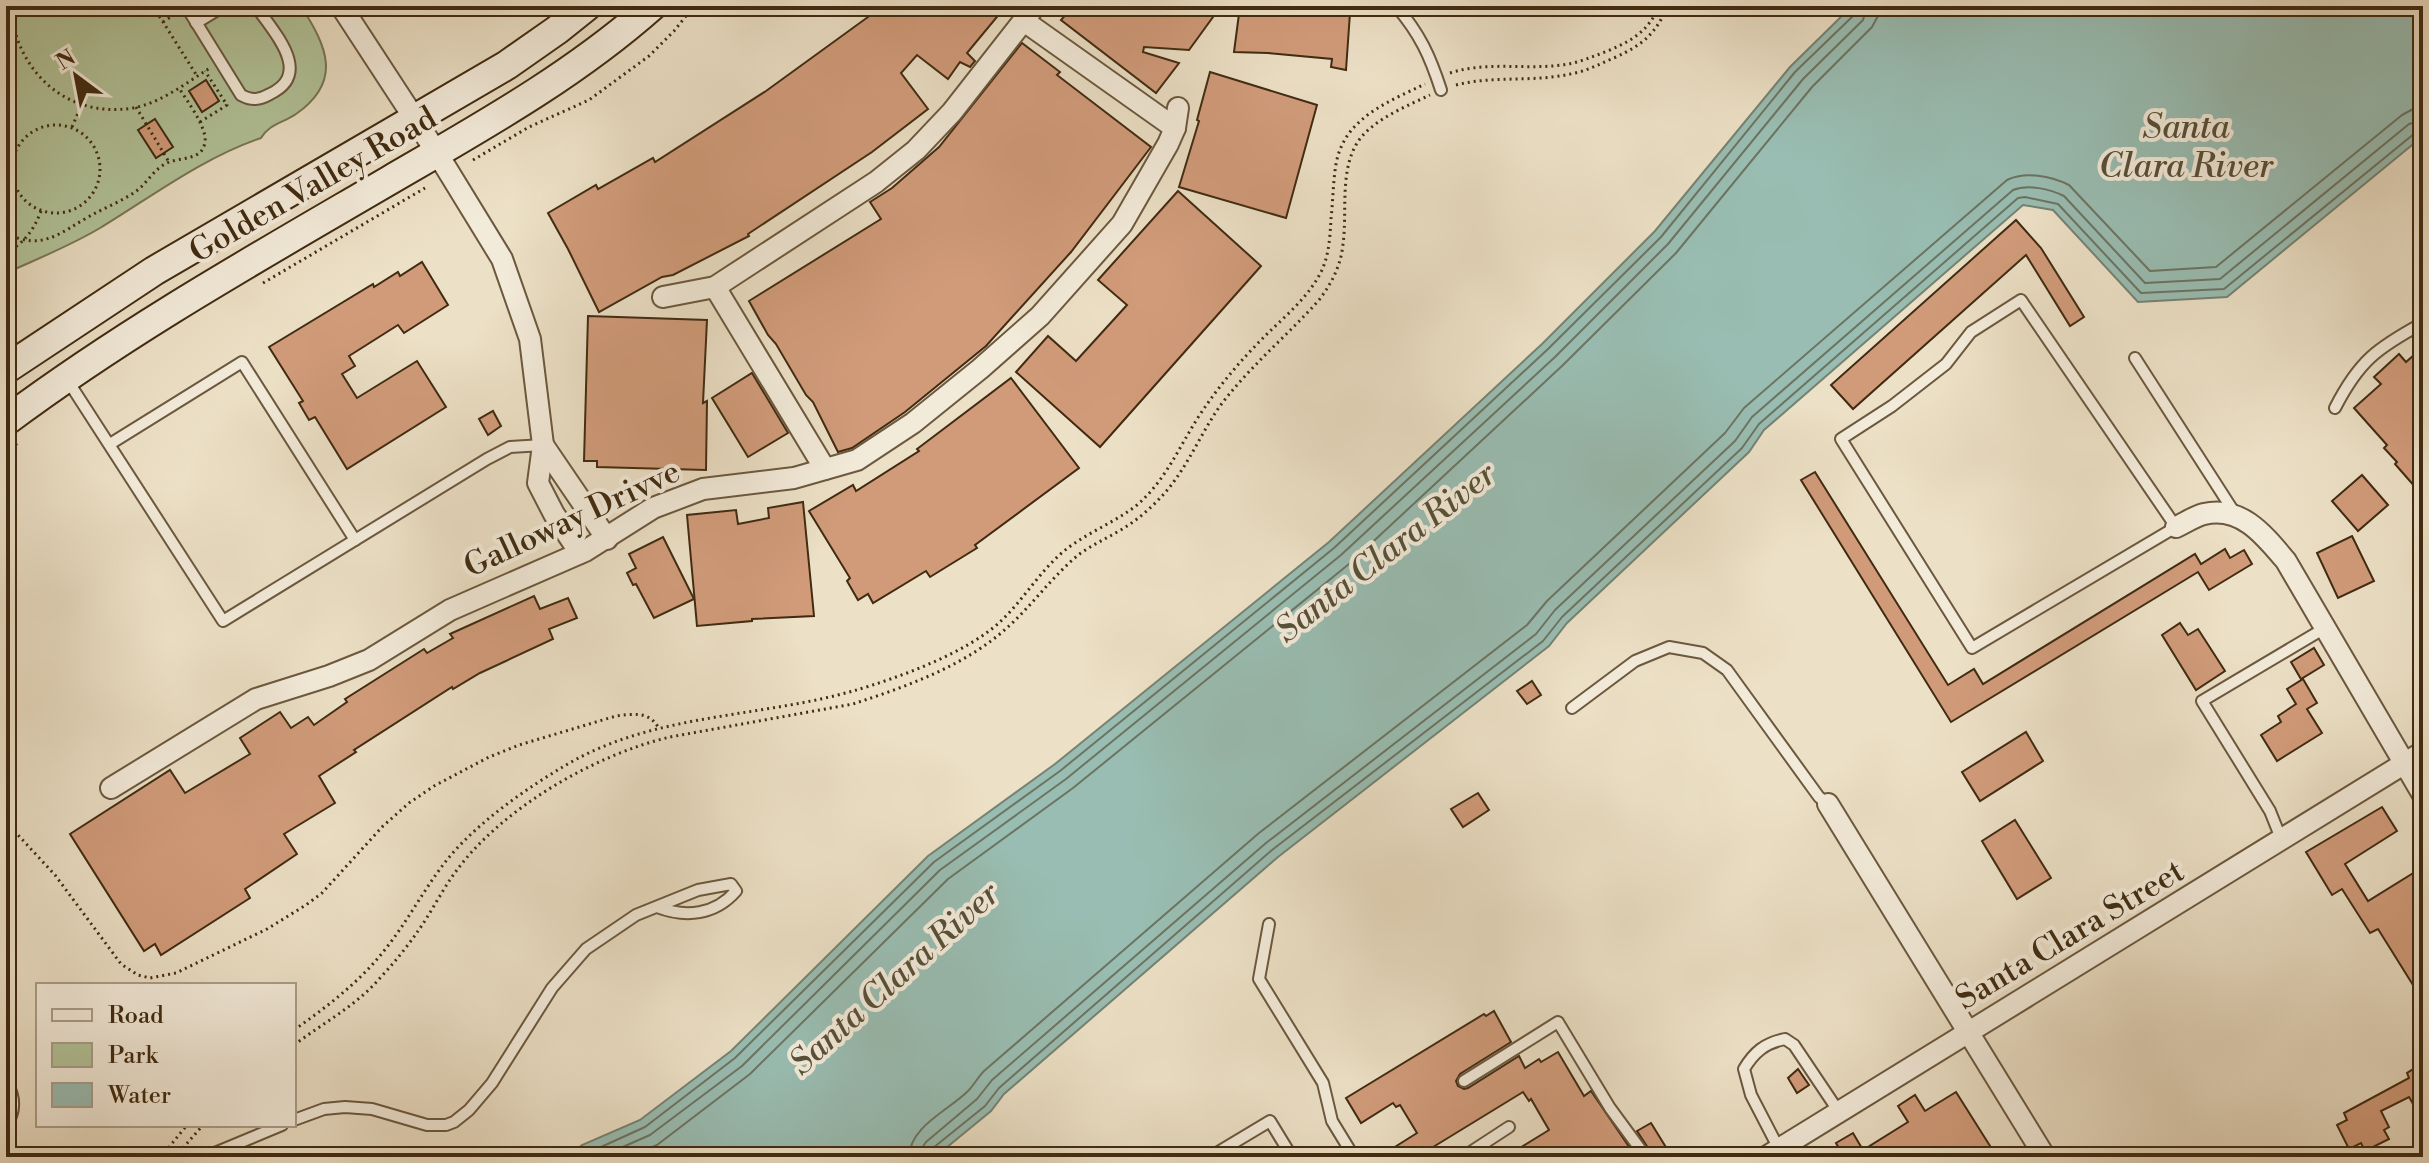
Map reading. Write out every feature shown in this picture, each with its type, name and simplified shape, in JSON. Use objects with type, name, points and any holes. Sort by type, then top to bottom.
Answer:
[{"type":"main road","name":"Golden Valley Road","points":[[6,369],[154,271],[507,65],[587,6]]},
{"type":"main road","name":"Golden Valley Road","points":[[13,431],[65,377],[194,295],[442,162],[577,66],[652,6]]},
{"type":"street","points":[[341,6],[502,259],[530,339],[543,445],[538,483],[580,553]]},
{"type":"street","points":[[663,297],[715,287],[876,182],[916,150],[952,112],[1030,14]]},
{"type":"street","name":"Galloway Drivve","points":[[111,788],[256,699],[369,660],[450,610],[580,553],[653,508],[703,489],[794,478],[857,460],[913,423],[980,369],[1040,316],[1122,224],[1168,144],[1177,118],[1030,14]]},
{"type":"street","points":[[715,287],[825,469]]},
{"type":"street","points":[[543,445],[607,539]]},
{"type":"street","points":[[2176,527],[2205,513],[2235,514],[2261,531],[2286,561],[2423,795]]},
{"type":"street","name":"Santa Clara Street","points":[[1772,1153],[2423,752]]},
{"type":"street","points":[[1828,804],[2045,1157]]},
{"type":"lane","points":[[186,6],[241,95],[251,100],[270,95],[286,83],[291,71],[287,54],[256,6]]},
{"type":"lane","points":[[196,23],[224,6]]},
{"type":"lane","points":[[1396,6],[1428,51],[1441,90]]},
{"type":"lane","points":[[2021,300],[2176,527],[1972,648],[1841,439],[1892,406],[1946,364],[1971,332],[2021,300]]},
{"type":"lane","points":[[2335,408],[2350,380],[2370,356],[2423,323]]},
{"type":"lane","points":[[2135,358],[2235,514]]},
{"type":"lane","points":[[110,444],[242,362],[355,540]]},
{"type":"lane","points":[[65,377],[223,621],[476,465],[510,447],[543,445]]},
{"type":"lane","points":[[2282,841],[2270,811],[2202,701],[2325,628]]},
{"type":"lane","points":[[1572,708],[1635,661],[1669,647],[1703,653],[1727,670],[1805,779],[1828,804]]},
{"type":"lane","points":[[296,1119],[324,1109],[345,1107],[372,1109],[427,1125],[454,1122],[492,1083],[552,988],[586,949],[636,915],[698,890],[731,884],[736,891],[726,903],[706,912],[675,914],[657,907]]},
{"type":"lane","points":[[1269,924],[1259,979],[1323,1083],[1332,1121],[1354,1157]]},
{"type":"lane","points":[[1464,1081],[1558,1022],[1610,1108],[1646,1157]]},
{"type":"lane","points":[[1772,1153],[1744,1069],[1753,1054],[1762,1048],[1785,1039],[1794,1045],[1839,1112]]},
{"type":"lane","points":[[6,1081],[13,1093],[12,1116],[6,1126]]},
{"type":"lane","points":[[1210,1157],[1270,1121],[1292,1157]]},
{"type":"lane","points":[[205,1157],[277,1127]]},
{"type":"lane","points":[[1463,1157],[1509,1127]]},
{"type":"path","points":[[10,6],[13,28],[23,54],[37,74],[57,92],[82,104],[108,109],[136,107],[160,99],[220,62]]},
{"type":"path","points":[[153,6],[197,76]]},
{"type":"path","points":[[259,286],[423,190],[442,162],[477,159],[529,127],[589,100],[649,56],[694,6]]},
{"type":"path","points":[[296,1029],[367,971],[410,916],[449,857],[485,822],[536,784],[584,755],[658,727],[850,692],[952,653],[990,631],[1066,550],[1137,505],[1162,479],[1209,401],[1318,277],[1329,242],[1336,164],[1346,138],[1358,122],[1375,109],[1437,78],[1476,66],[1547,67],[1583,61],[1641,34],[1660,6]]},
{"type":"path","points":[[296,1044],[353,1004],[379,979],[418,931],[453,876],[477,846],[530,803],[591,764],[642,743],[826,709],[872,697],[978,651],[1007,628],[1065,567],[1094,545],[1135,521],[1176,481],[1235,387],[1309,312],[1329,287],[1343,245],[1349,160],[1367,131],[1395,112],[1441,90],[1481,79],[1553,77],[1587,69],[1631,50],[1649,38],[1668,6]]},
{"type":"path","points":[[6,30],[13,28]]},
{"type":"path","points":[[200,122],[227,105],[205,71]]},
{"type":"path","points":[[6,233],[25,239],[46,240],[59,236],[130,195],[169,162],[194,157],[202,151],[205,135],[179,88]]},
{"type":"path","points":[[72,128],[82,104]]},
{"type":"path","points":[[136,107],[169,162]]},
{"type":"path","points":[[57,125],[72,128],[93,145],[99,158],[97,185],[80,206],[67,212],[41,210],[26,202],[17,190],[12,176],[18,146],[42,128],[57,125]]},
{"type":"path","points":[[6,253],[35,227],[41,210]]},
{"type":"path","points":[[6,452],[13,431]]},
{"type":"path","points":[[6,822],[55,875],[121,964],[138,975],[162,977],[241,942],[297,911],[322,893],[409,803],[460,771],[519,745],[616,716],[632,714],[649,717],[658,727]]},
{"type":"path","points":[[161,1157],[185,1127]]},
{"type":"path","points":[[175,1157],[201,1127]]},
{"type":"green space","points":[[6,6],[301,6],[323,49],[325,76],[311,102],[268,130],[261,138],[198,167],[89,235],[6,273]]},
{"type":"water","name":"Santa Clara River","points":[[1852,6],[2423,6],[2423,136],[2227,297],[2138,302],[2053,210],[2023,205],[1764,430],[1749,452],[1567,623],[1549,646],[1278,857],[935,1157],[566,1157],[582,1145],[640,1120],[731,1051],[928,856],[1055,764],[1329,542],[1542,344],[1655,231],[1790,67]]},
{"type":"building","points":[[856,6],[1006,6],[967,53],[975,61],[970,67],[960,62],[948,79],[917,55],[901,73],[928,109],[872,152],[749,236],[673,275],[662,277],[599,312],[548,213],[596,185],[598,189],[653,158],[655,162],[766,91],[868,17]]},
{"type":"building","points":[[1073,6],[1221,6],[1189,50],[1144,47],[1143,52],[1179,63],[1156,93],[1061,20]]},
{"type":"building","points":[[1240,6],[1284,6],[1350,13],[1346,70],[1331,67],[1332,59],[1234,52]]},
{"type":"building","points":[[1022,43],[1060,72],[1057,75],[1151,147],[1071,252],[986,346],[905,412],[852,448],[838,452],[813,402],[749,301],[881,219],[870,202],[892,188],[939,147]]},
{"type":"building","points":[[1210,72],[1317,105],[1286,218],[1179,187]]},
{"type":"building","points":[[206,80],[219,101],[202,112],[189,91]]},
{"type":"building","points":[[155,119],[173,147],[156,158],[138,130]]},
{"type":"building","points":[[1178,191],[1261,266],[1100,447],[1016,372],[1048,336],[1076,361],[1127,305],[1098,280]]},
{"type":"building","points":[[2016,220],[2041,248],[2084,317],[2070,326],[2026,255],[1853,409],[1831,385]]},
{"type":"building","points":[[422,262],[448,305],[404,333],[398,325],[349,356],[355,366],[342,374],[357,398],[417,361],[446,407],[347,469],[315,417],[309,420],[299,403],[303,401],[269,347],[373,284],[374,287],[398,272],[400,276]]},
{"type":"building","points":[[588,316],[707,320],[703,403],[707,401],[706,470],[597,467],[597,461],[584,461]]},
{"type":"building","points":[[2423,347],[2423,496],[2395,464],[2397,462],[2384,448],[2387,445],[2354,408],[2381,384],[2374,377],[2399,354],[2406,362]]},
{"type":"building","points":[[752,373],[788,433],[748,457],[712,398]]},
{"type":"building","points":[[1011,378],[1079,468],[975,545],[977,548],[930,577],[926,571],[873,603],[868,594],[858,600],[847,581],[850,578],[809,511],[853,485],[856,491],[919,451],[917,449]]},
{"type":"building","points":[[493,411],[501,426],[488,435],[479,419]]},
{"type":"building","points":[[1815,472],[1948,685],[1974,669],[1983,684],[2195,554],[2201,564],[2225,549],[2230,558],[2244,550],[2252,564],[2209,590],[2198,572],[1951,722],[1801,480]]},
{"type":"building","points":[[2362,475],[2388,505],[2358,531],[2332,501]]},
{"type":"building","points":[[803,502],[814,616],[697,626],[687,515],[736,510],[738,524],[769,518],[768,508]]},
{"type":"building","points":[[2352,536],[2374,581],[2338,598],[2317,553]]},
{"type":"building","points":[[663,537],[694,599],[654,618],[627,573],[636,568],[629,554]]},
{"type":"building","points":[[534,596],[540,609],[568,598],[577,618],[549,629],[553,639],[452,687],[319,776],[335,803],[284,834],[297,854],[245,889],[250,898],[161,955],[155,944],[144,951],[70,834],[170,770],[185,793],[250,754],[240,738],[280,712],[291,728],[308,717],[314,725],[347,702],[345,699],[424,649],[427,653],[453,638],[450,634]]},
{"type":"building","points":[[2180,623],[2188,635],[2198,629],[2225,671],[2196,690],[2162,635]]},
{"type":"building","points":[[2314,648],[2324,665],[2301,679],[2291,662]]},
{"type":"building","points":[[2303,679],[2317,703],[2307,709],[2322,733],[2277,761],[2261,735],[2281,722],[2278,716],[2296,704],[2287,689]]},
{"type":"building","points":[[1532,681],[1541,695],[1527,704],[1517,691]]},
{"type":"building","points":[[2026,732],[2043,761],[1980,801],[1962,772]]},
{"type":"building","points":[[1478,793],[1489,810],[1463,827],[1451,809]]},
{"type":"building","points":[[2382,807],[2397,831],[2345,864],[2368,901],[2423,867],[2423,1001],[2378,929],[2370,933],[2342,889],[2332,895],[2306,852]]},
{"type":"building","points":[[2015,820],[2051,878],[2017,899],[1982,841]]},
{"type":"building","points":[[1494,1011],[1511,1042],[1460,1074],[1456,1081],[1458,1086],[1468,1088],[1519,1056],[1525,1068],[1558,1052],[1584,1096],[1591,1091],[1636,1157],[1505,1157],[1549,1130],[1531,1099],[1529,1101],[1523,1092],[1425,1152],[1428,1157],[1379,1157],[1417,1133],[1400,1105],[1396,1107],[1393,1103],[1361,1123],[1346,1098],[1484,1014],[1486,1016]]},
{"type":"building","points":[[2423,1063],[2423,1121],[2409,1097],[2381,1111],[2389,1127],[2384,1130],[2389,1139],[2365,1151],[2361,1143],[2349,1149],[2337,1125],[2347,1120],[2344,1113],[2409,1078],[2407,1073]]},
{"type":"building","points":[[1798,1069],[1809,1085],[1797,1093],[1788,1078]]},
{"type":"building","points":[[1956,1092],[1997,1157],[1844,1157],[1836,1143],[1853,1133],[1863,1150],[1908,1122],[1898,1106],[1915,1095],[1925,1111]]},
{"type":"building","points":[[1651,1123],[1672,1157],[1654,1157],[1637,1131]]}]
